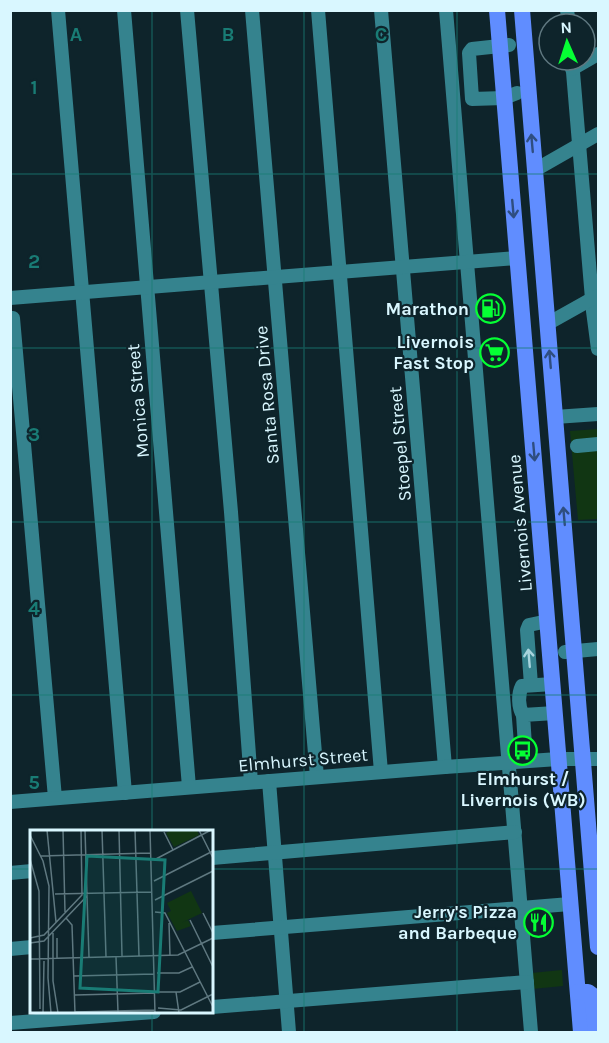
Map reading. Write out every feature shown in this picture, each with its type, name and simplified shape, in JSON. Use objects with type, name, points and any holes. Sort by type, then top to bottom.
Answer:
[{"type":"main road","name":"Livernois Avenue","points":[[497,10],[535,170],[555,417],[570,651],[591,759],[598,947]]},
{"type":"main road","points":[[504,46],[506,10]]},
{"type":"main road","name":"Livernois Avenue","points":[[522,10],[516,94],[517,258],[581,1032]]},
{"type":"main road","points":[[521,306],[533,335],[540,413],[546,418],[555,417]]},
{"type":"main road","points":[[543,564],[554,563],[558,571],[570,651]]},
{"type":"main road","points":[[563,814],[576,849],[583,935],[587,940],[598,940]]},
{"type":"main road","points":[[578,992],[588,992],[592,995],[596,1032]]},
{"type":"street","points":[[58,10],[125,793]]},
{"type":"street","name":"Monica Street","points":[[124,10],[189,788]]},
{"type":"street","points":[[187,10],[231,512],[251,782]]},
{"type":"street","name":"Santa Rosa Drive","points":[[252,10],[317,777]]},
{"type":"street","points":[[318,10],[381,772]]},
{"type":"street","name":"Stoepel Street","points":[[381,10],[445,767]]},
{"type":"street","points":[[446,10],[531,1032]]},
{"type":"street","points":[[504,46],[472,49],[469,53],[472,99],[516,94]]},
{"type":"street","points":[[573,72],[586,228],[595,296],[598,349]]},
{"type":"street","points":[[535,170],[598,134]]},
{"type":"street","points":[[586,228],[598,221]]},
{"type":"street","points":[[11,298],[517,258]]},
{"type":"street","points":[[10,291],[55,798]]},
{"type":"street","points":[[548,324],[595,296]]},
{"type":"street","points":[[555,417],[598,414]]},
{"type":"street","points":[[10,437],[23,423]]},
{"type":"street","points":[[577,446],[598,444]]},
{"type":"street","points":[[531,685],[527,630],[529,625],[548,621]]},
{"type":"street","points":[[570,651],[598,649]]},
{"type":"street","points":[[526,761],[519,692],[522,686],[553,684]]},
{"type":"street","points":[[523,715],[555,713]]},
{"type":"street","name":"Elmhurst Street","points":[[10,802],[509,762],[591,759]]},
{"type":"street","points":[[269,781],[289,1032]]},
{"type":"street","points":[[213,858],[515,832]]},
{"type":"street","points":[[10,873],[30,871]]},
{"type":"street","points":[[213,933],[570,904]]},
{"type":"street","points":[[10,949],[30,948]]},
{"type":"street","points":[[213,1007],[527,982]]},
{"type":"street","points":[[10,1023],[130,1013]]},
{"type":"green space","points":[[598,429],[598,519],[578,520],[570,431]]},
{"type":"green space","points":[[562,970],[563,986],[532,989],[531,973]]},
{"type":"place","name":"Marathon","points":[[490,309]]},
{"type":"place","name":"Livernois Fast Stop","points":[[495,352]]},
{"type":"place","name":"Elmhurst / Livernois (WB)","points":[[523,750]]},
{"type":"place","name":"Jerry's Pizza and Barbeque","points":[[538,922]]}]
